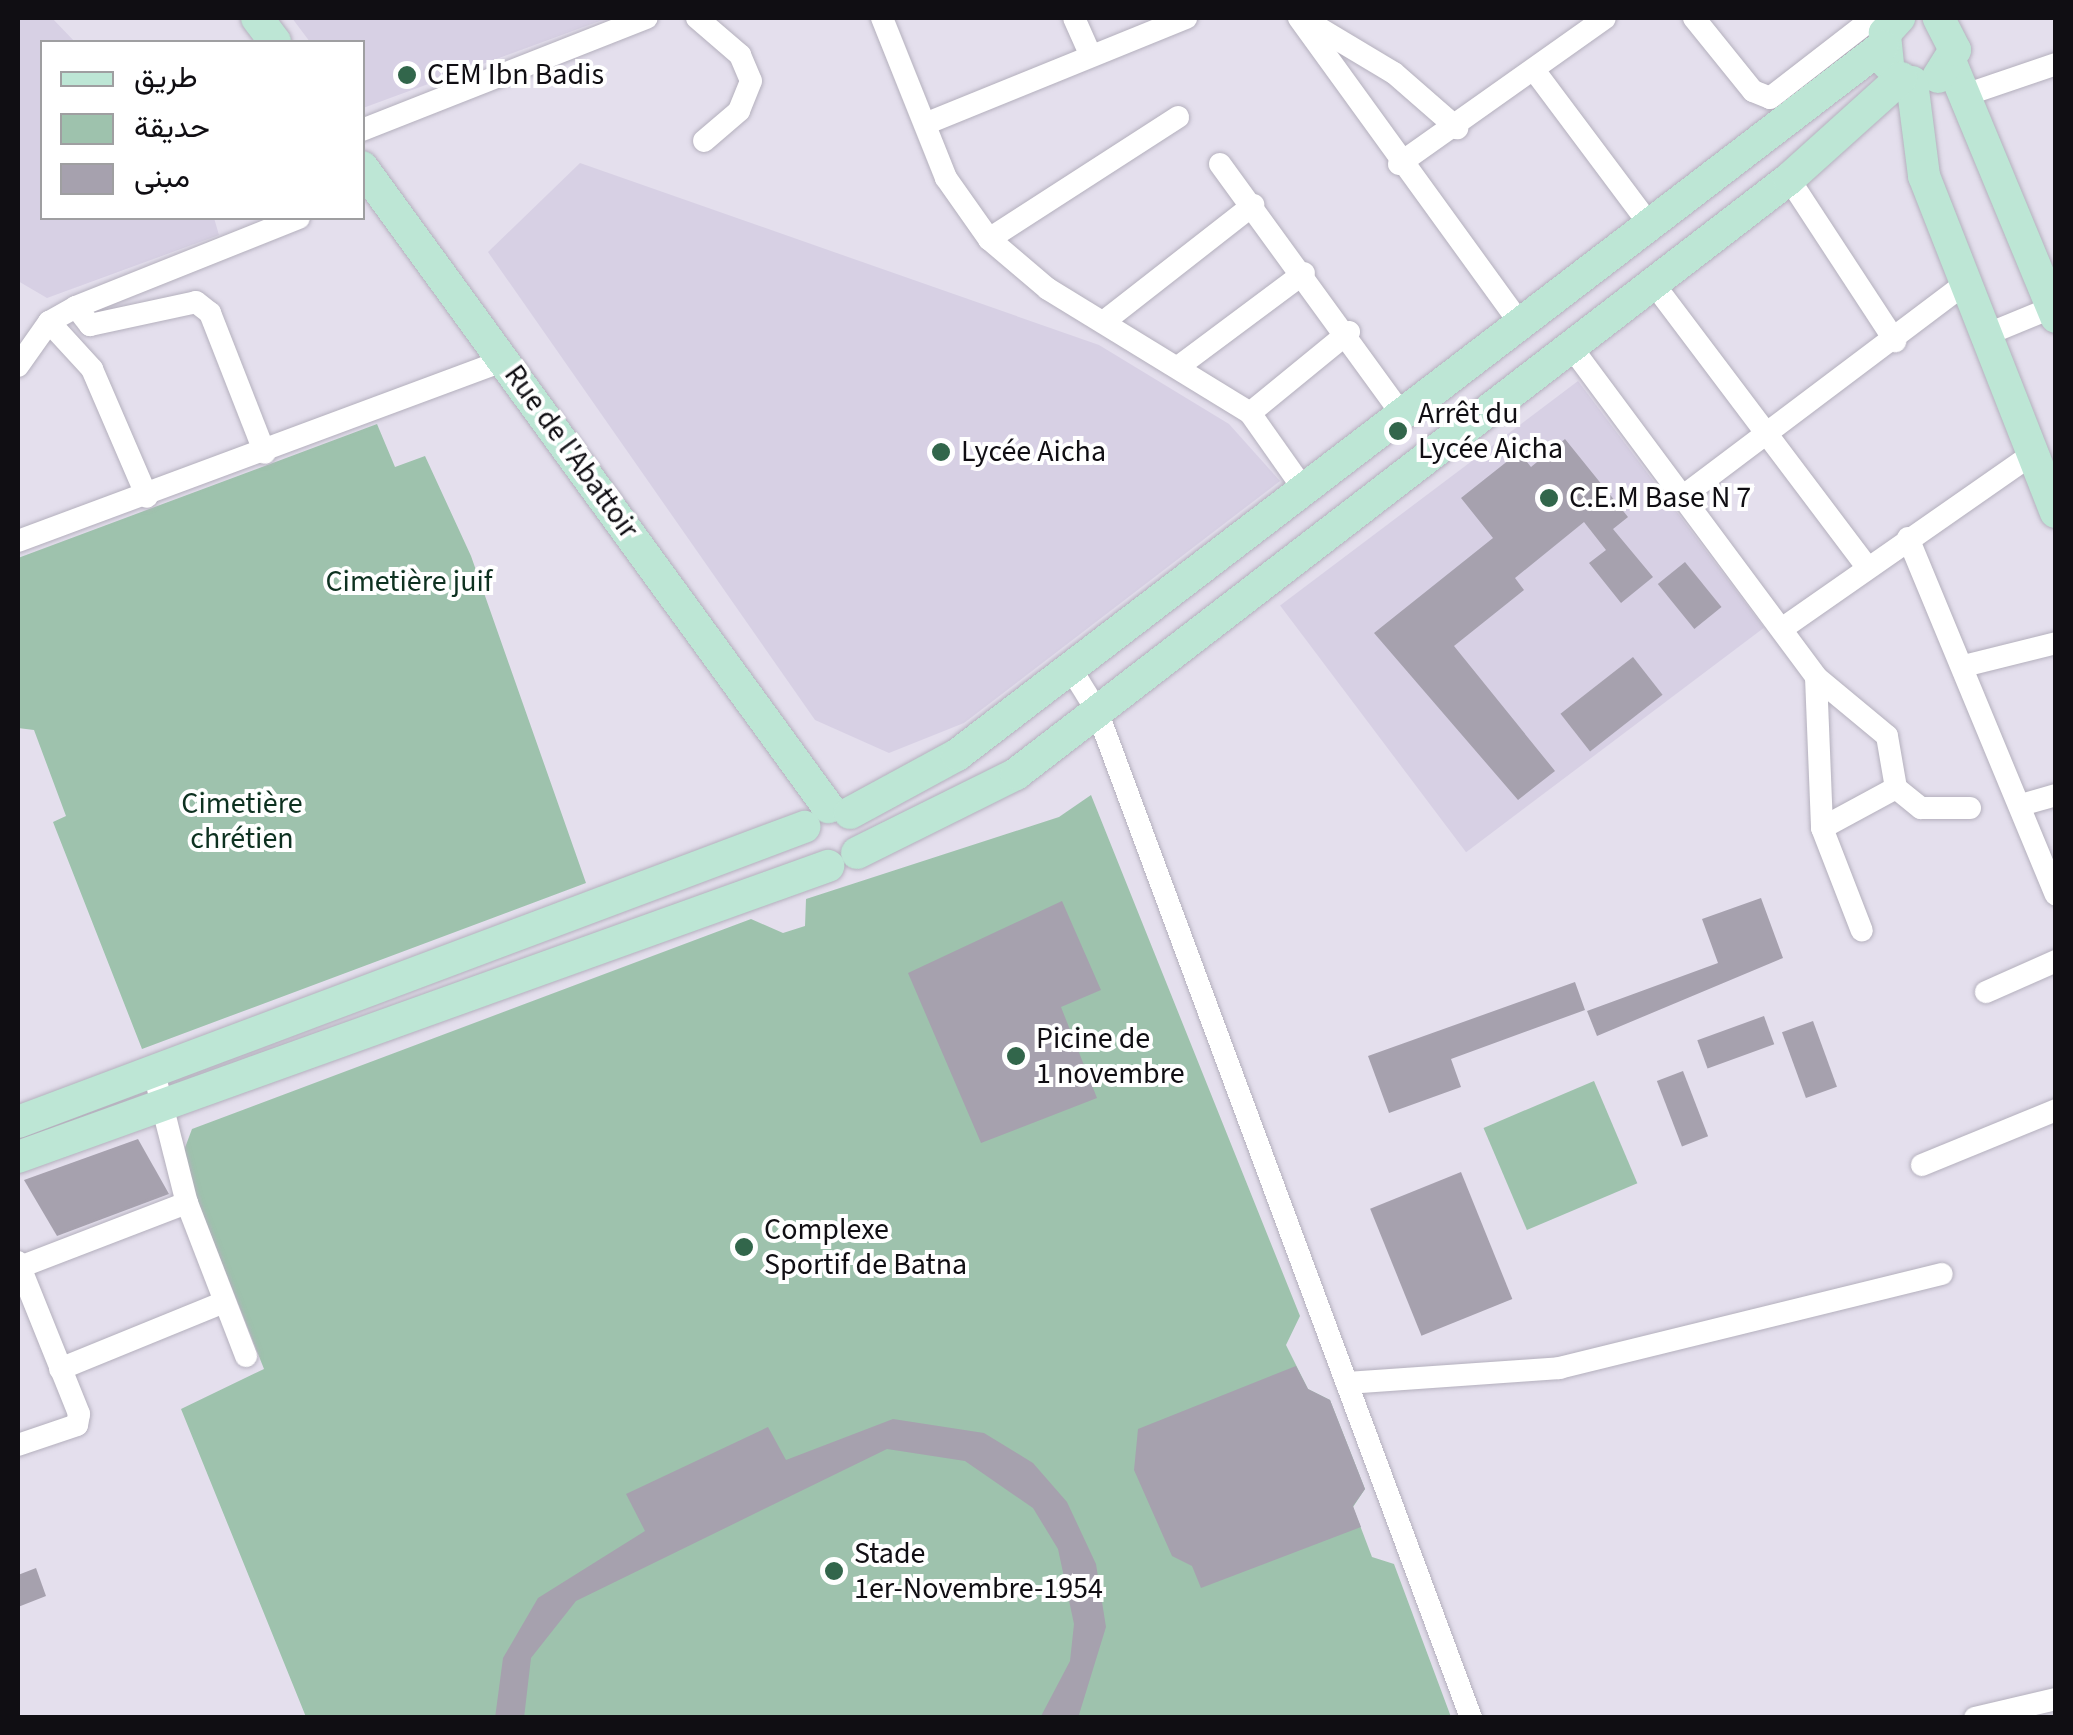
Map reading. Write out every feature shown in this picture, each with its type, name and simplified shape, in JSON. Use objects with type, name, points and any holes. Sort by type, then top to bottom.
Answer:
[{"type":"street","points":[[257,18],[274,40]]},
{"type":"street","points":[[365,129],[646,18]]},
{"type":"street","points":[[697,18],[740,55],[751,82],[738,110],[704,141]]},
{"type":"street","points":[[882,18],[946,178],[989,239],[1048,289],[1106,320],[1250,413],[1306,492]]},
{"type":"street","points":[[1074,18],[1090,54]]},
{"type":"street","points":[[925,124],[1186,18]]},
{"type":"street","points":[[1301,18],[1394,72],[1456,128]]},
{"type":"street","points":[[1301,18],[1399,164],[1522,326]]},
{"type":"street","points":[[1694,18],[1752,90],[1770,98],[1887,24]]},
{"type":"street","points":[[1939,18],[1953,36],[1951,63],[1971,94],[2054,310],[1988,334]]},
{"type":"street","points":[[1399,164],[1536,74],[1590,21]]},
{"type":"street","points":[[1887,24],[1907,80],[1924,176],[2056,512]]},
{"type":"street","points":[[18,1122],[827,816],[957,755],[1522,326],[1650,225],[1887,24]]},
{"type":"street","points":[[18,1156],[842,860],[1016,774],[1570,344],[1789,180],[1907,80],[1935,79],[1951,63]]},
{"type":"street","points":[[1971,94],[2056,64]]},
{"type":"street","points":[[1536,74],[1650,225]]},
{"type":"street","points":[[989,239],[1178,118]]},
{"type":"street","points":[[1220,164],[1349,332],[1403,416]]},
{"type":"street","points":[[1789,180],[1895,340]]},
{"type":"street","name":"Rue de l'Abattoir","points":[[367,182],[505,360],[776,738],[827,816],[808,855],[842,860]]},
{"type":"street","points":[[1106,320],[1252,205]]},
{"type":"street","points":[[18,366],[49,322],[76,307],[294,220]]},
{"type":"street","points":[[1178,367],[1304,273]]},
{"type":"street","points":[[1653,283],[1866,566]]},
{"type":"street","points":[[1682,496],[1966,283]]},
{"type":"street","points":[[76,307],[90,325],[196,302],[210,313],[265,452]]},
{"type":"street","points":[[49,322],[92,369],[147,497]]},
{"type":"street","points":[[1250,413],[1349,332]]},
{"type":"street","points":[[1570,344],[1816,678],[1888,736],[1896,788],[1922,808],[1970,808]]},
{"type":"street","points":[[18,541],[147,497],[505,360]]},
{"type":"street","points":[[1782,628],[1866,566],[2034,453]]},
{"type":"street","points":[[1908,538],[1968,665],[2056,895]]},
{"type":"street","points":[[1968,665],[2056,643]]},
{"type":"street","points":[[1071,669],[1097,712],[1471,1718]]},
{"type":"street","points":[[1816,678],[1822,828],[1862,931]]},
{"type":"street","points":[[1822,828],[1896,788]]},
{"type":"street","points":[[2021,805],[2056,795]]},
{"type":"street","points":[[827,816],[862,834],[842,860]]},
{"type":"street","points":[[1986,992],[2056,961]]},
{"type":"street","points":[[153,1069],[187,1202],[246,1356]]},
{"type":"street","points":[[1922,1166],[2056,1110]]},
{"type":"street","points":[[18,1444],[77,1425],[60,1369],[18,1264],[187,1202]]},
{"type":"street","points":[[1347,1383],[1558,1368],[1942,1274]]},
{"type":"street","points":[[60,1369],[224,1302]]},
{"type":"street","points":[[1975,1718],[2056,1699]]},
{"type":"shaded area","points":[[18,18],[52,18],[73,40],[40,40],[40,220],[215,220],[219,235],[47,298],[18,281]]},
{"type":"shaded area","name":"CEM Ibn Badis","points":[[292,18],[608,18],[365,107],[365,40],[308,40]]},
{"type":"shaded area","name":"Lycée Aicha","points":[[580,163],[1099,345],[1229,424],[1280,481],[964,723],[889,753],[815,720],[488,252]]},
{"type":"shaded area","name":"C.E.M Base N 7","points":[[1578,381],[1764,628],[1466,852],[1280,605]]},
{"type":"green space","name":"Cimetière chrétien","points":[[377,424],[395,467],[425,456],[471,556],[586,883],[142,1049],[53,822],[66,816],[34,730],[18,728],[18,558]]},
{"type":"green space","name":"Complexe Sportif de Batna","points":[[1091,795],[1300,1316],[1286,1345],[1308,1389],[1330,1400],[1365,1489],[1353,1507],[1372,1557],[1394,1564],[1451,1717],[306,1717],[181,1409],[264,1369],[188,1177],[183,1153],[192,1129],[751,919],[783,933],[805,926],[806,899],[1059,817]]},
{"type":"green space","points":[[1594,1081],[1637,1183],[1527,1230],[1484,1128]]},
{"type":"building","points":[[1565,439],[1628,517],[1613,529],[1653,577],[1621,603],[1589,563],[1606,550],[1584,522],[1515,578],[1524,590],[1454,646],[1555,771],[1518,800],[1374,633],[1493,538],[1461,498],[1519,452],[1531,467]]},
{"type":"building","points":[[1685,562],[1722,607],[1694,629],[1658,584]]},
{"type":"building","points":[[1633,657],[1663,695],[1590,751],[1561,714]]},
{"type":"building","points":[[1761,898],[1783,958],[1597,1036],[1587,1011],[1718,963],[1702,919]]},
{"type":"building","points":[[1062,901],[1101,990],[1061,1007],[1097,1098],[981,1143],[908,973]]},
{"type":"building","points":[[1575,982],[1585,1010],[1451,1059],[1461,1087],[1389,1113],[1368,1056]]},
{"type":"building","points":[[1764,1016],[1774,1044],[1708,1068],[1697,1040]]},
{"type":"building","points":[[1813,1021],[1837,1087],[1806,1098],[1782,1032]]},
{"type":"building","points":[[1683,1071],[1708,1136],[1682,1146],[1657,1081]]},
{"type":"building","points":[[138,1139],[169,1194],[57,1236],[24,1180]]},
{"type":"building","points":[[1461,1172],[1512,1299],[1421,1336],[1370,1209]]},
{"type":"building","points":[[1296,1366],[1308,1389],[1330,1400],[1365,1489],[1353,1506],[1361,1527],[1201,1588],[1192,1566],[1172,1556],[1134,1470],[1138,1429]]},
{"type":"building","points":[[893,1419],[984,1433],[1033,1463],[1067,1502],[1096,1564],[1106,1627],[1078,1718],[1040,1718],[1070,1661],[1074,1624],[1058,1549],[1033,1508],[965,1461],[887,1449],[576,1601],[531,1658],[524,1718],[495,1718],[503,1658],[538,1598],[645,1531],[626,1494],[768,1427],[786,1460]]},
{"type":"building","points":[[36,1568],[46,1596],[18,1607],[18,1575]]},
{"type":"place","name":"CEM Ibn Badis","points":[[407,75]]},
{"type":"place","name":"Arrêt du Lycée Aicha","points":[[1398,431]]},
{"type":"place","name":"Lycée Aicha","points":[[941,452]]},
{"type":"place","name":"C.E.M Base N 7","points":[[1549,498]]},
{"type":"place","name":"Picine de 1 novembre","points":[[1016,1056]]},
{"type":"place","name":"Complexe Sportif de Batna","points":[[744,1247]]},
{"type":"place","name":"Stade 1er-Novembre-1954","points":[[834,1571]]},
{"type":"park label","name":"Cimetière juif","points":[[409,582]]}]
